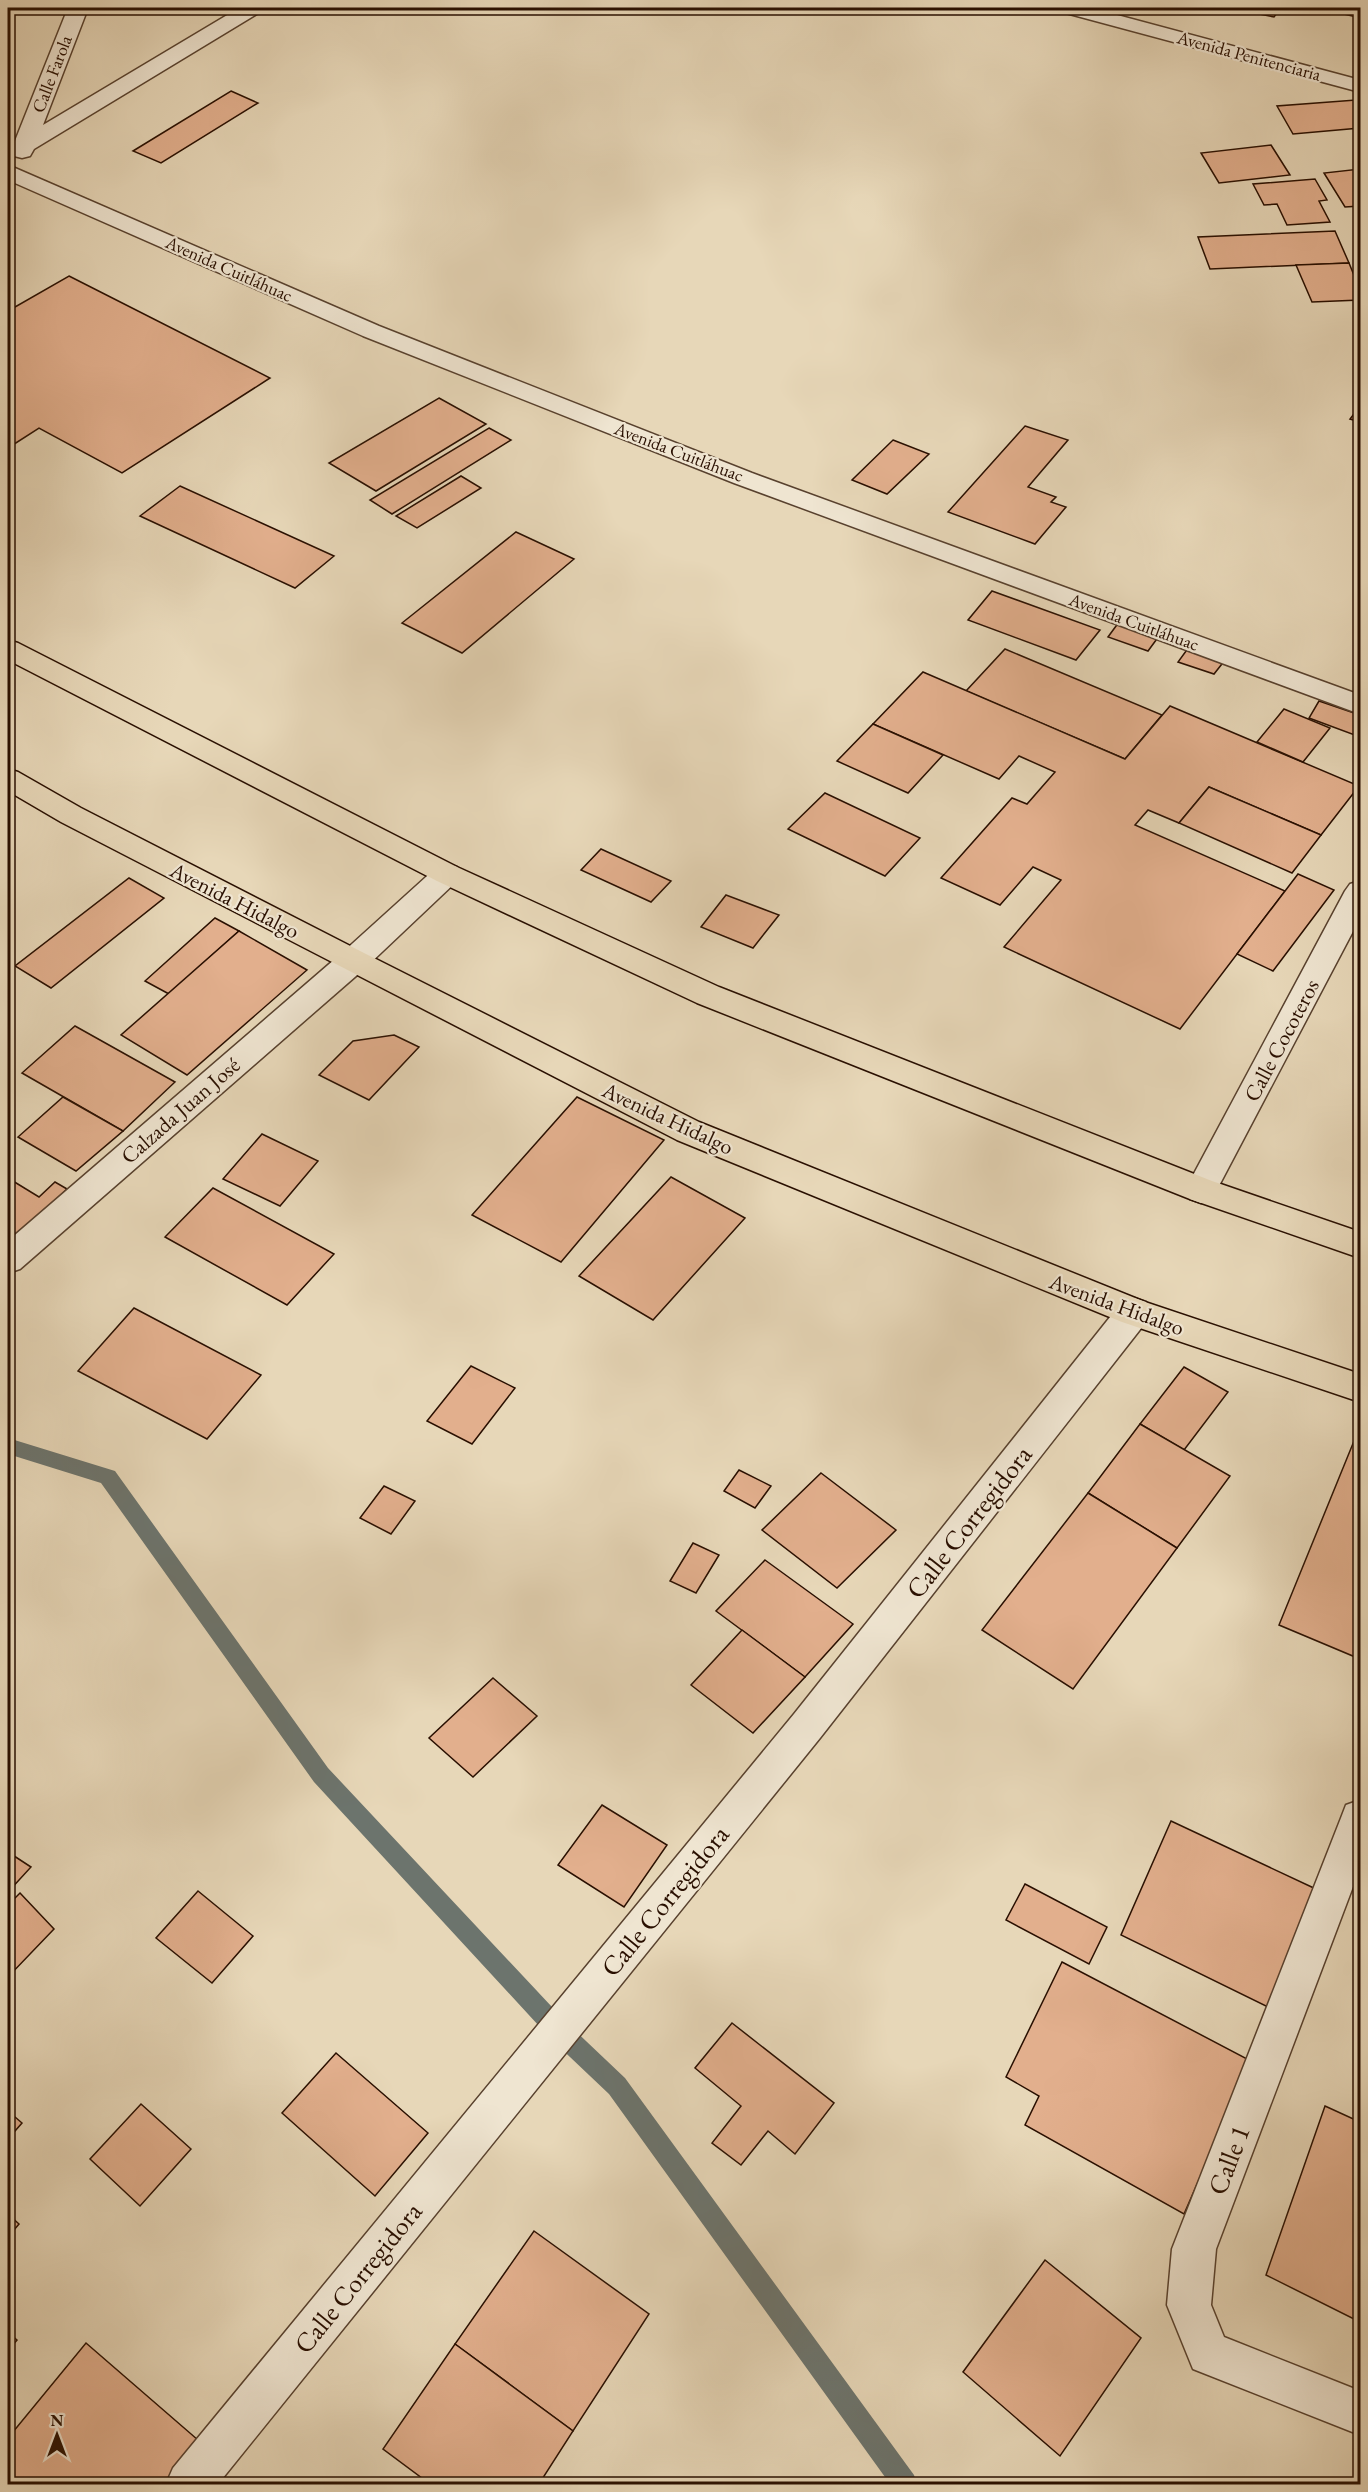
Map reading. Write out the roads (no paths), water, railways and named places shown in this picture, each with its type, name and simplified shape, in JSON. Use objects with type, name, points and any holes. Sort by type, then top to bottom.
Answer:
[{"type":"main road","points":[[8,649],[447,874],[708,995],[1201,1190],[1360,1245]]},
{"type":"main road","name":"Avenida Hidalgo","points":[[8,779],[71,815],[353,961],[688,1131],[1134,1312],[1360,1388]]},
{"type":"street","name":"Calle Farola","points":[[9,173],[25,145],[78,8]]},
{"type":"street","points":[[25,145],[253,8]]},
{"type":"street","name":"Avenida Penitenciaria","points":[[1069,8],[1360,86]]},
{"type":"street","name":"Avenida Cuitláhuac","points":[[9,173],[371,331],[700,461],[1360,705]]},
{"type":"street","name":"Calzada Juan José","points":[[8,1260],[353,961],[447,874]]},
{"type":"street","name":"Calle Cocoteros","points":[[1201,1190],[1360,891]]},
{"type":"street","name":"Calle Corregidora","points":[[189,2484],[807,1726],[1134,1312]]},
{"type":"street","name":"Calle 1","points":[[1360,1818],[1194,2249],[1189,2305],[1209,2353],[1360,2413]]},
{"type":"waterway","points":[[8,1446],[108,1477],[321,1775],[559,2031],[617,2086],[905,2484]]}]
